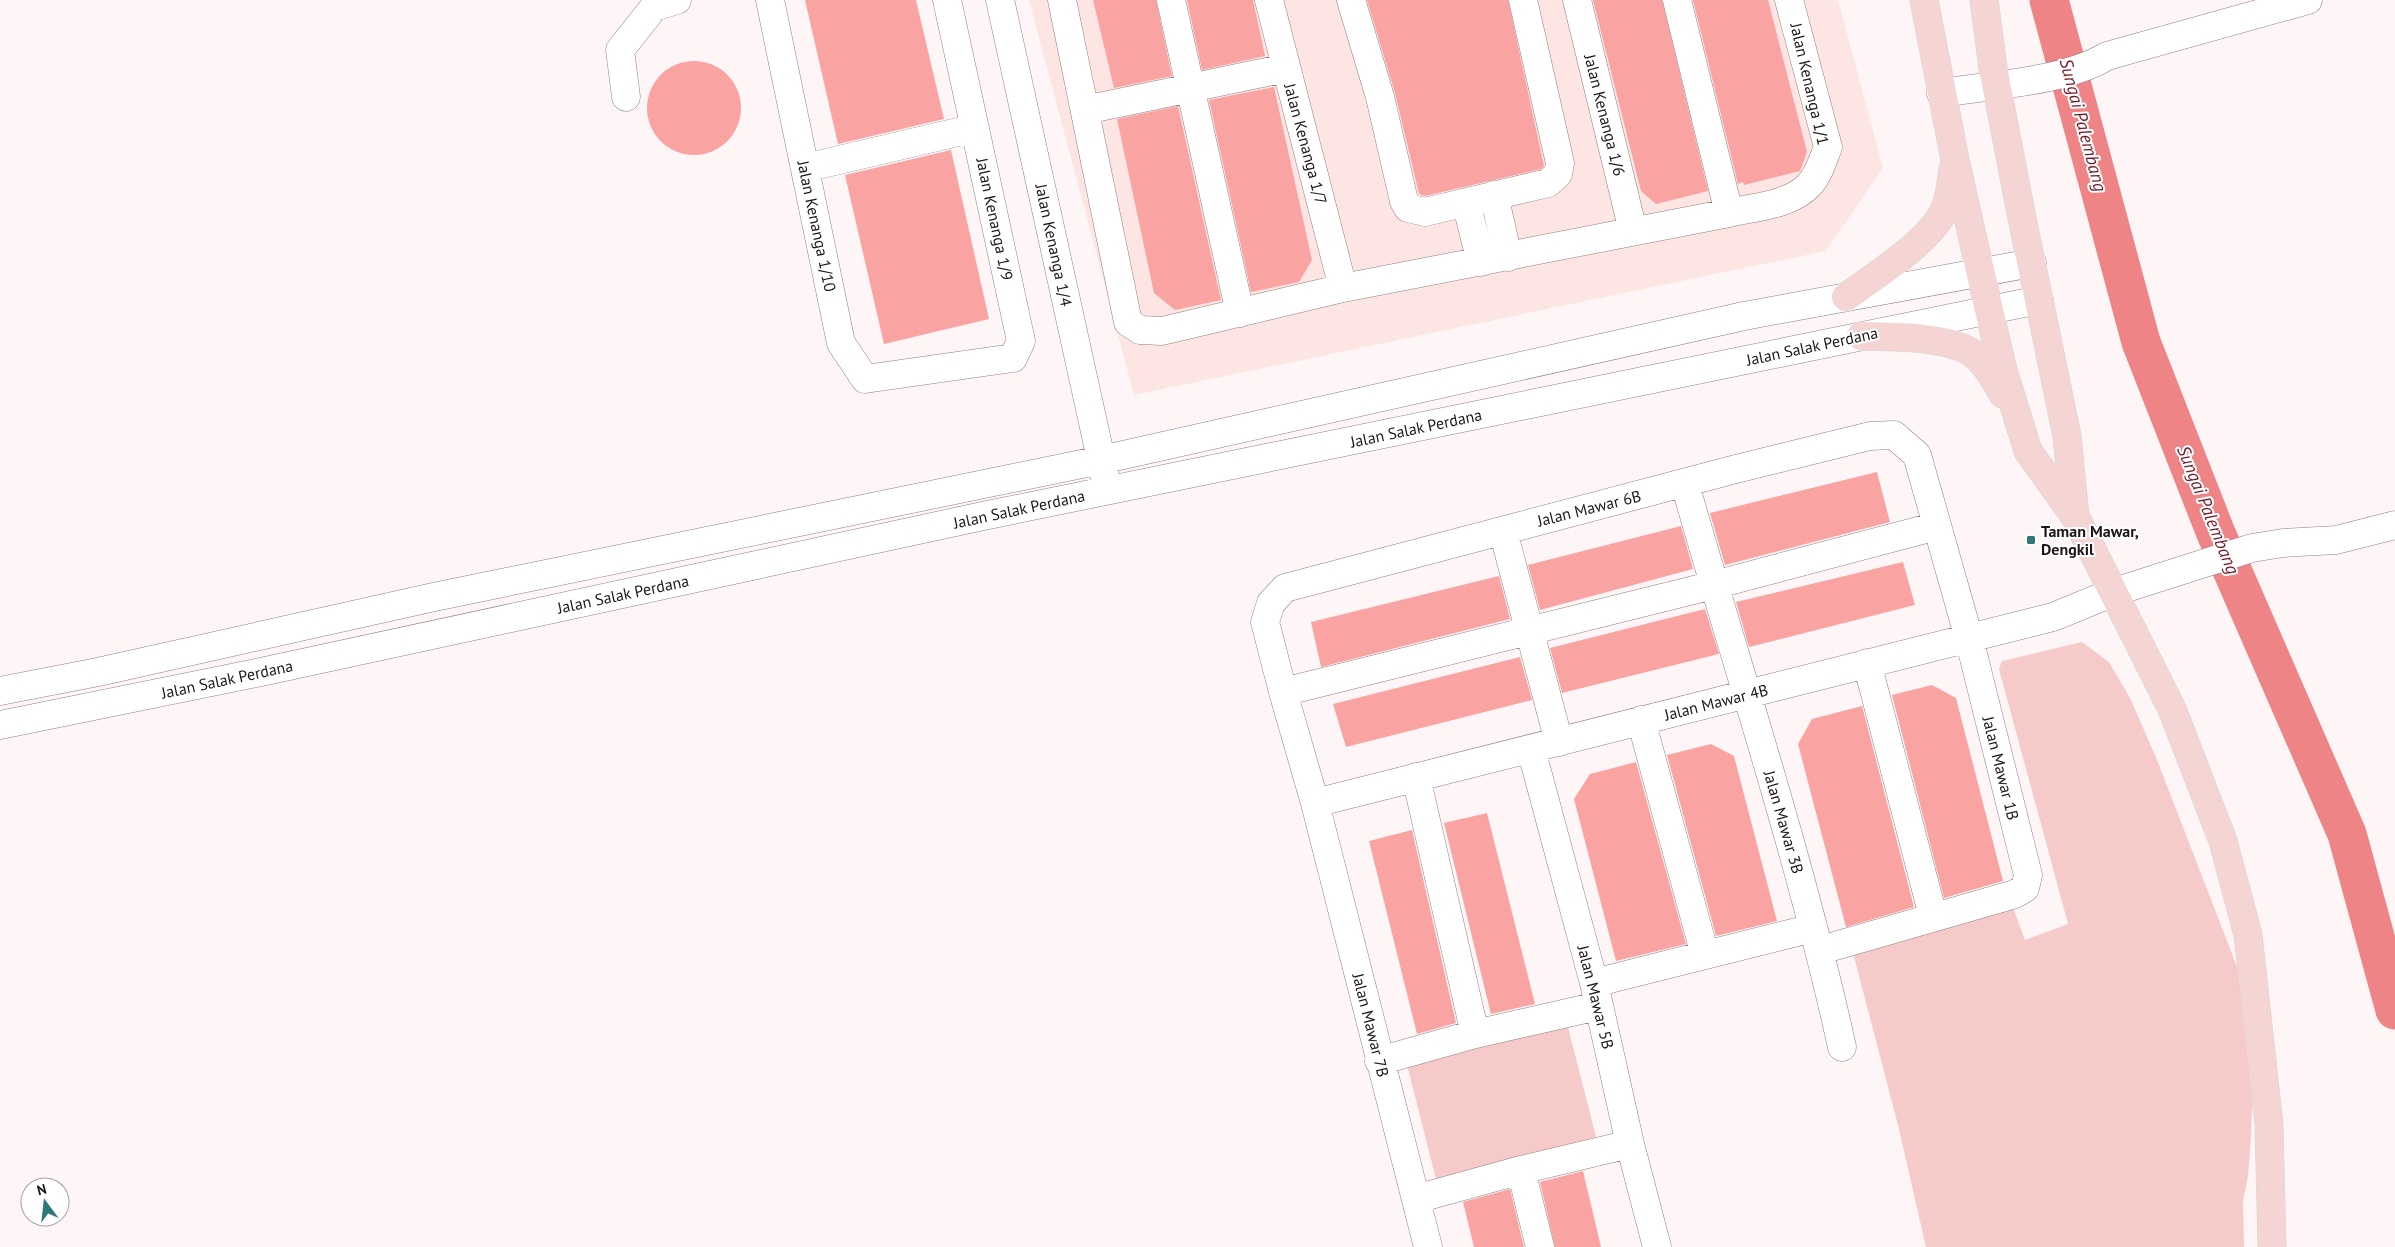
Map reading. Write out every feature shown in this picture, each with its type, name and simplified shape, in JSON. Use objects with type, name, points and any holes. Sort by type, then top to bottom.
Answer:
[{"type":"main road","points":[[1924,0],[1955,160],[1980,272],[2016,417],[2028,451],[2076,518],[2114,592],[2172,709],[2223,841],[2248,935],[2269,1125],[2272,1247]]},
{"type":"main road","points":[[1984,0],[1995,76],[2067,436],[2076,518]]},
{"type":"main road","points":[[1846,297],[1903,255],[1944,211],[1955,160]]},
{"type":"main road","points":[[1861,336],[1903,337],[1936,342],[1968,350],[1986,368],[2016,417]]},
{"type":"street","points":[[626,97],[620,50],[654,7],[677,0]]},
{"type":"street","name":"Jalan Kenanga 1/10","points":[[770,0],[841,343],[865,379],[933,369]]},
{"type":"street","name":"Jalan Kenanga 1/9","points":[[933,369],[1013,358],[1021,341],[947,0]]},
{"type":"street","name":"Jalan Kenanga 1/4","points":[[1000,0],[1108,490]]},
{"type":"street","name":"Jalan Kenanga 1/1","points":[[1062,0],[1128,322],[1140,330],[1162,331],[1343,288],[1730,213],[1786,200],[1809,186],[1820,168],[1828,147],[1789,0]]},
{"type":"street","points":[[1171,0],[1240,313]]},
{"type":"street","name":"Jalan Kenanga 1/7","points":[[1269,0],[1343,288]]},
{"type":"street","points":[[1351,0],[1380,97],[1404,201],[1408,208],[1425,212],[1548,183],[1558,174],[1560,163],[1524,0]]},
{"type":"street","name":"Jalan Kenanga 1/6","points":[[1577,0],[1633,231]]},
{"type":"street","points":[[1677,0],[1730,213]]},
{"type":"street","points":[[1940,84],[2054,67],[2094,58],[2308,0]]},
{"type":"street","points":[[1085,110],[1286,68]]},
{"type":"street","points":[[805,168],[975,128]]},
{"type":"street","points":[[1494,195],[1508,256]]},
{"type":"street","points":[[1466,202],[1481,262]]},
{"type":"street","name":"Jalan Salak Perdana","points":[[0,691],[98,672],[252,636],[1101,460],[1744,316],[2032,263]]},
{"type":"street","name":"Jalan Salak Perdana","points":[[0,726],[261,672],[1108,490],[2039,300]]},
{"type":"street","name":"Jalan Mawar 6B","points":[[1285,588],[1870,436],[1894,435]]},
{"type":"street","name":"Jalan Mawar 1B","points":[[1894,435],[1917,455],[1969,638],[2028,875],[2025,888],[2015,894],[1933,916]]},
{"type":"street","name":"Jalan Mawar 3B","points":[[1685,484],[1748,695],[1817,939],[1842,1047]]},
{"type":"street","name":"Jalan Mawar 4B","points":[[1315,803],[2053,617],[2114,592],[2238,552],[2283,543],[2336,540],[2395,525]]},
{"type":"street","points":[[1283,692],[1714,585],[1937,526]]},
{"type":"street","points":[[1503,530],[1559,742]]},
{"type":"street","name":"Jalan Mawar 7B","points":[[1285,588],[1271,603],[1265,622],[1315,803],[1379,1061],[1428,1247]]},
{"type":"street","points":[[252,636],[261,672]]},
{"type":"street","points":[[1379,1061],[1475,1034],[1596,995],[1705,955],[1817,939],[1933,916],[1867,663]]},
{"type":"street","points":[[1641,720],[1705,955]]},
{"type":"street","name":"Jalan Mawar 5B","points":[[1531,749],[1596,995],[1630,1144],[1658,1247]]},
{"type":"street","points":[[1416,778],[1475,1034]]},
{"type":"street","points":[[1416,1199],[1521,1170],[1630,1144]]},
{"type":"street","points":[[1521,1170],[1540,1247]]},
{"type":"shaded area","points":[[1029,0],[1838,0],[1883,168],[1826,251],[1134,395]]},
{"type":"shaded area","points":[[2082,642],[2109,662],[2130,698],[2157,760],[2241,977],[2253,1081],[2248,1176],[2243,1201],[2244,1247],[1926,1247],[1898,1125],[1852,949],[2013,908],[2025,940],[2068,924],[1999,669],[2002,661]]},
{"type":"shaded area","points":[[1567,1023],[1596,1137],[1436,1179],[1406,1061]]},
{"type":"building","points":[[805,0],[916,0],[944,119],[838,144]]},
{"type":"building","points":[[1093,0],[1156,0],[1172,76],[1114,88]]},
{"type":"building","points":[[1187,0],[1253,0],[1265,56],[1202,70]]},
{"type":"building","points":[[1367,0],[1508,0],[1544,166],[1541,169],[1425,196],[1419,194],[1395,93]]},
{"type":"building","points":[[1593,0],[1662,0],[1708,191],[1656,204],[1641,191]]},
{"type":"building","points":[[1693,0],[1768,0],[1807,152],[1800,171],[1744,185],[1743,182],[1738,184]]},
{"type":"building","points":[[694,61],[712,65],[727,75],[737,90],[741,108],[737,126],[727,141],[712,151],[694,155],[676,151],[661,141],[651,126],[647,108],[651,90],[661,75],[676,65]]},
{"type":"building","points":[[1274,87],[1312,260],[1299,282],[1251,292],[1209,100]]},
{"type":"building","points":[[1178,106],[1221,300],[1175,310],[1154,293],[1117,119]]},
{"type":"building","points":[[951,150],[989,319],[884,344],[845,175]]},
{"type":"building","points":[[1877,472],[1890,522],[1725,565],[1710,513]]},
{"type":"building","points":[[1681,526],[1693,569],[1540,610],[1528,565]]},
{"type":"building","points":[[1903,562],[1915,605],[1749,647],[1736,602]]},
{"type":"building","points":[[1499,576],[1510,619],[1321,667],[1311,622]]},
{"type":"building","points":[[1705,609],[1719,654],[1562,693],[1550,648]]},
{"type":"building","points":[[1520,657],[1532,700],[1346,747],[1333,704]]},
{"type":"building","points":[[1932,685],[1956,698],[2003,881],[1944,898],[1892,695]]},
{"type":"building","points":[[1862,706],[1914,907],[1846,927],[1798,744],[1812,719]]},
{"type":"building","points":[[1711,744],[1734,756],[1777,921],[1716,936],[1667,755]]},
{"type":"building","points":[[1636,762],[1686,944],[1616,961],[1574,799],[1590,774]]},
{"type":"building","points":[[1487,813],[1535,1004],[1491,1014],[1444,823]]},
{"type":"building","points":[[1412,830],[1456,1023],[1417,1034],[1369,841]]},
{"type":"building","points":[[1583,1171],[1601,1247],[1555,1247],[1540,1182]]},
{"type":"building","points":[[1510,1189],[1524,1247],[1474,1247],[1463,1202]]},
{"type":"waterway","name":"Sungai Palembang","points":[[2049,0],[2141,342],[2215,531],[2347,834],[2395,1010]]},
{"type":"place","name":"Taman Mawar, Dengkil","points":[[2031,540]]}]
